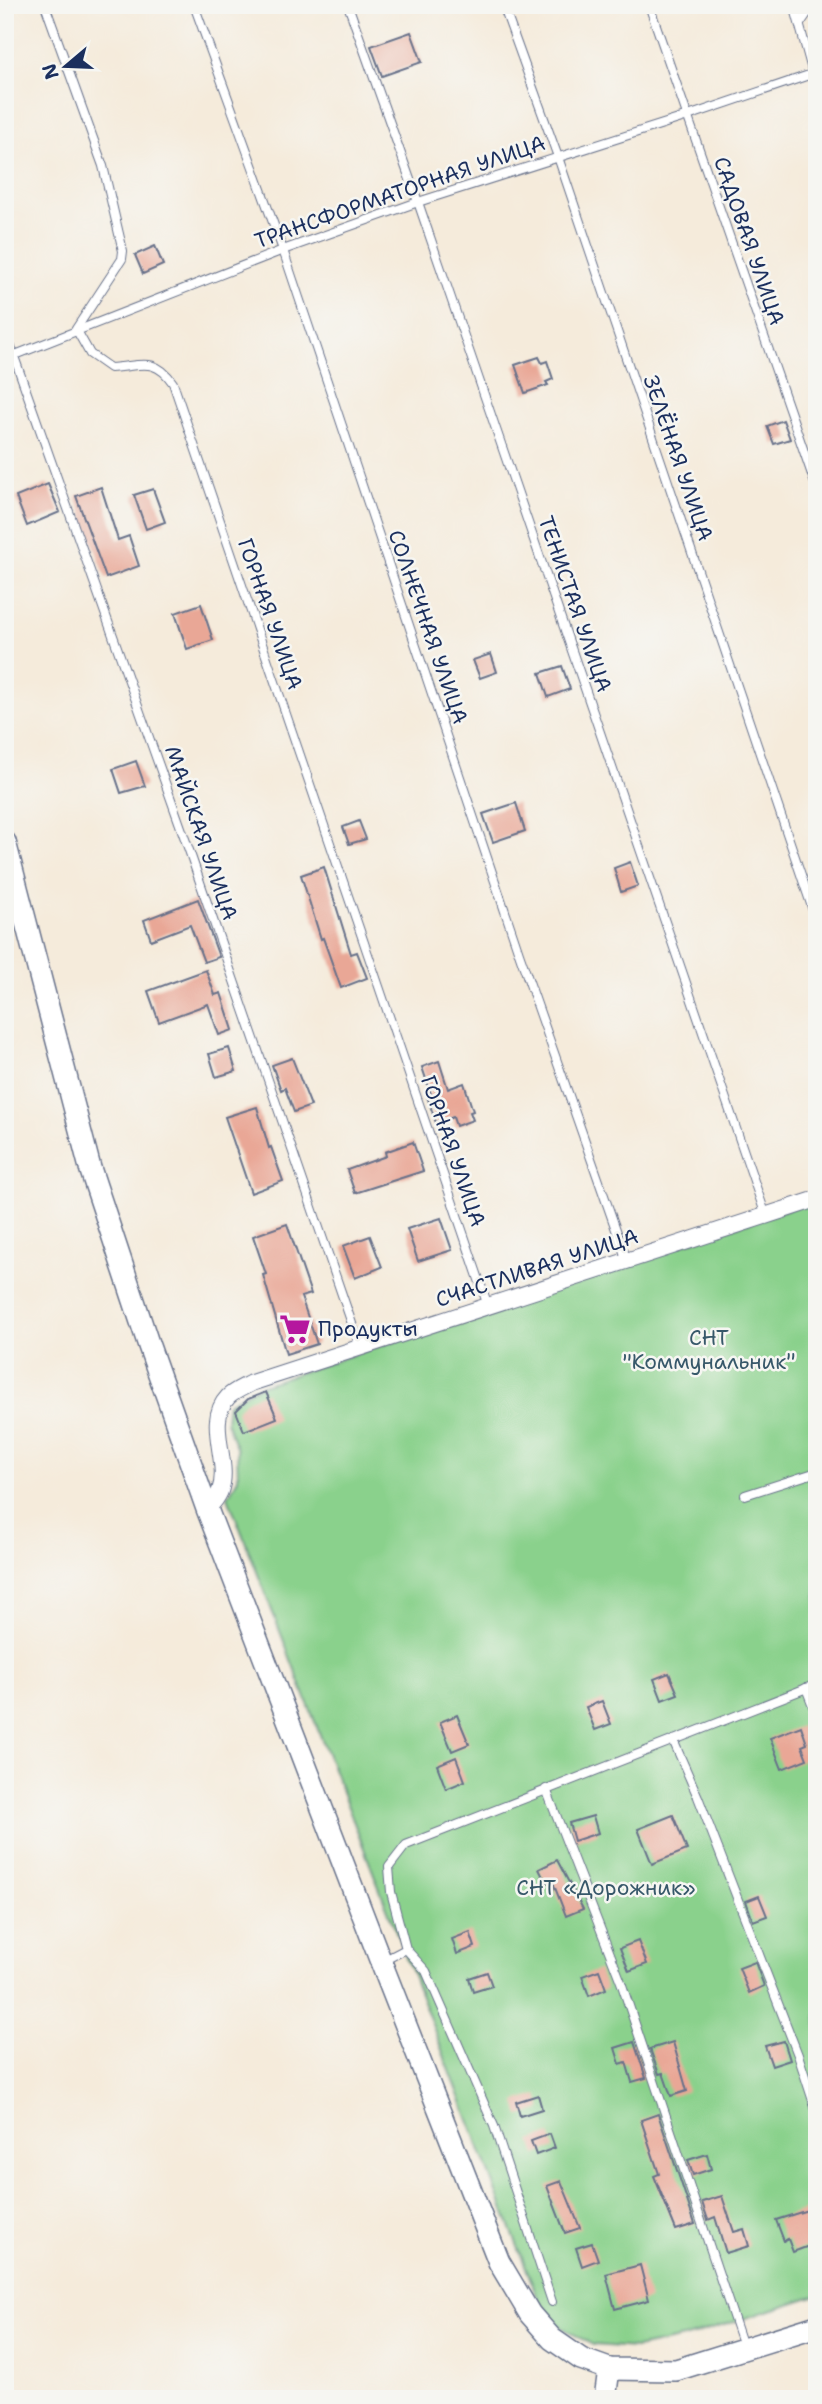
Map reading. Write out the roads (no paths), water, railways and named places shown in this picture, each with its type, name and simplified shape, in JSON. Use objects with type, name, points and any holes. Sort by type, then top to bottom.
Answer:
[{"type":"main road","points":[[5,842],[89,1168],[149,1346],[207,1509],[499,2262],[530,2314],[552,2339],[581,2359],[609,2369],[676,2370],[817,2326]]},
{"type":"main road","points":[[606,2399],[609,2369]]},
{"type":"street","name":"СЧАСТЛИВАЯ УЛИЦА","points":[[207,1509],[219,1494],[223,1478],[218,1420],[222,1406],[229,1395],[251,1382],[817,1199]]},
{"type":"lane","points":[[45,5],[103,166],[123,251],[122,259],[76,329]]},
{"type":"lane","name":"СОЛНЕЧНАЯ УЛИЦА","points":[[194,5],[282,250],[515,940],[627,1261]]},
{"type":"lane","name":"ТЕНИСТАЯ УЛИЦА","points":[[348,5],[766,1216]]},
{"type":"lane","name":"ЗЕЛЁНАЯ УЛИЦА","points":[[503,5],[558,157],[817,922]]},
{"type":"lane","name":"САДОВАЯ УЛИЦА","points":[[649,5],[817,489]]},
{"type":"lane","points":[[794,5],[817,88]]},
{"type":"lane","points":[[800,24],[813,5]]},
{"type":"lane","name":"ТРАНСФОРМАТОРНАЯ УЛИЦА","points":[[10,357],[282,250],[418,202],[812,74]]},
{"type":"lane","name":"ГОРНАЯ УЛИЦА","points":[[76,329],[90,354],[110,368],[145,364],[157,366],[173,383],[488,1306]]},
{"type":"lane","name":"МАЙСКАЯ УЛИЦА","points":[[5,331],[10,357],[190,853],[360,1347]]},
{"type":"lane","points":[[745,1495],[817,1472]]},
{"type":"lane","points":[[552,2302],[494,2126],[426,1972],[406,1949],[391,1892],[389,1867],[406,1845],[817,1684]]},
{"type":"lane","points":[[806,1688],[817,1716]]},
{"type":"lane","points":[[673,1740],[698,1797],[798,2055],[817,2113]]},
{"type":"lane","points":[[546,1789],[621,1982],[744,2349]]},
{"type":"lane","points":[[381,1962],[406,1949]]},
{"type":"place","name":"Продукты","points":[[295,1329]]},
{"type":"park label","name":"СНТ \"Коммунальник\"","points":[[709,1350]]},
{"type":"park label","name":"СНТ «Дорожник»","points":[[606,1888]]}]
